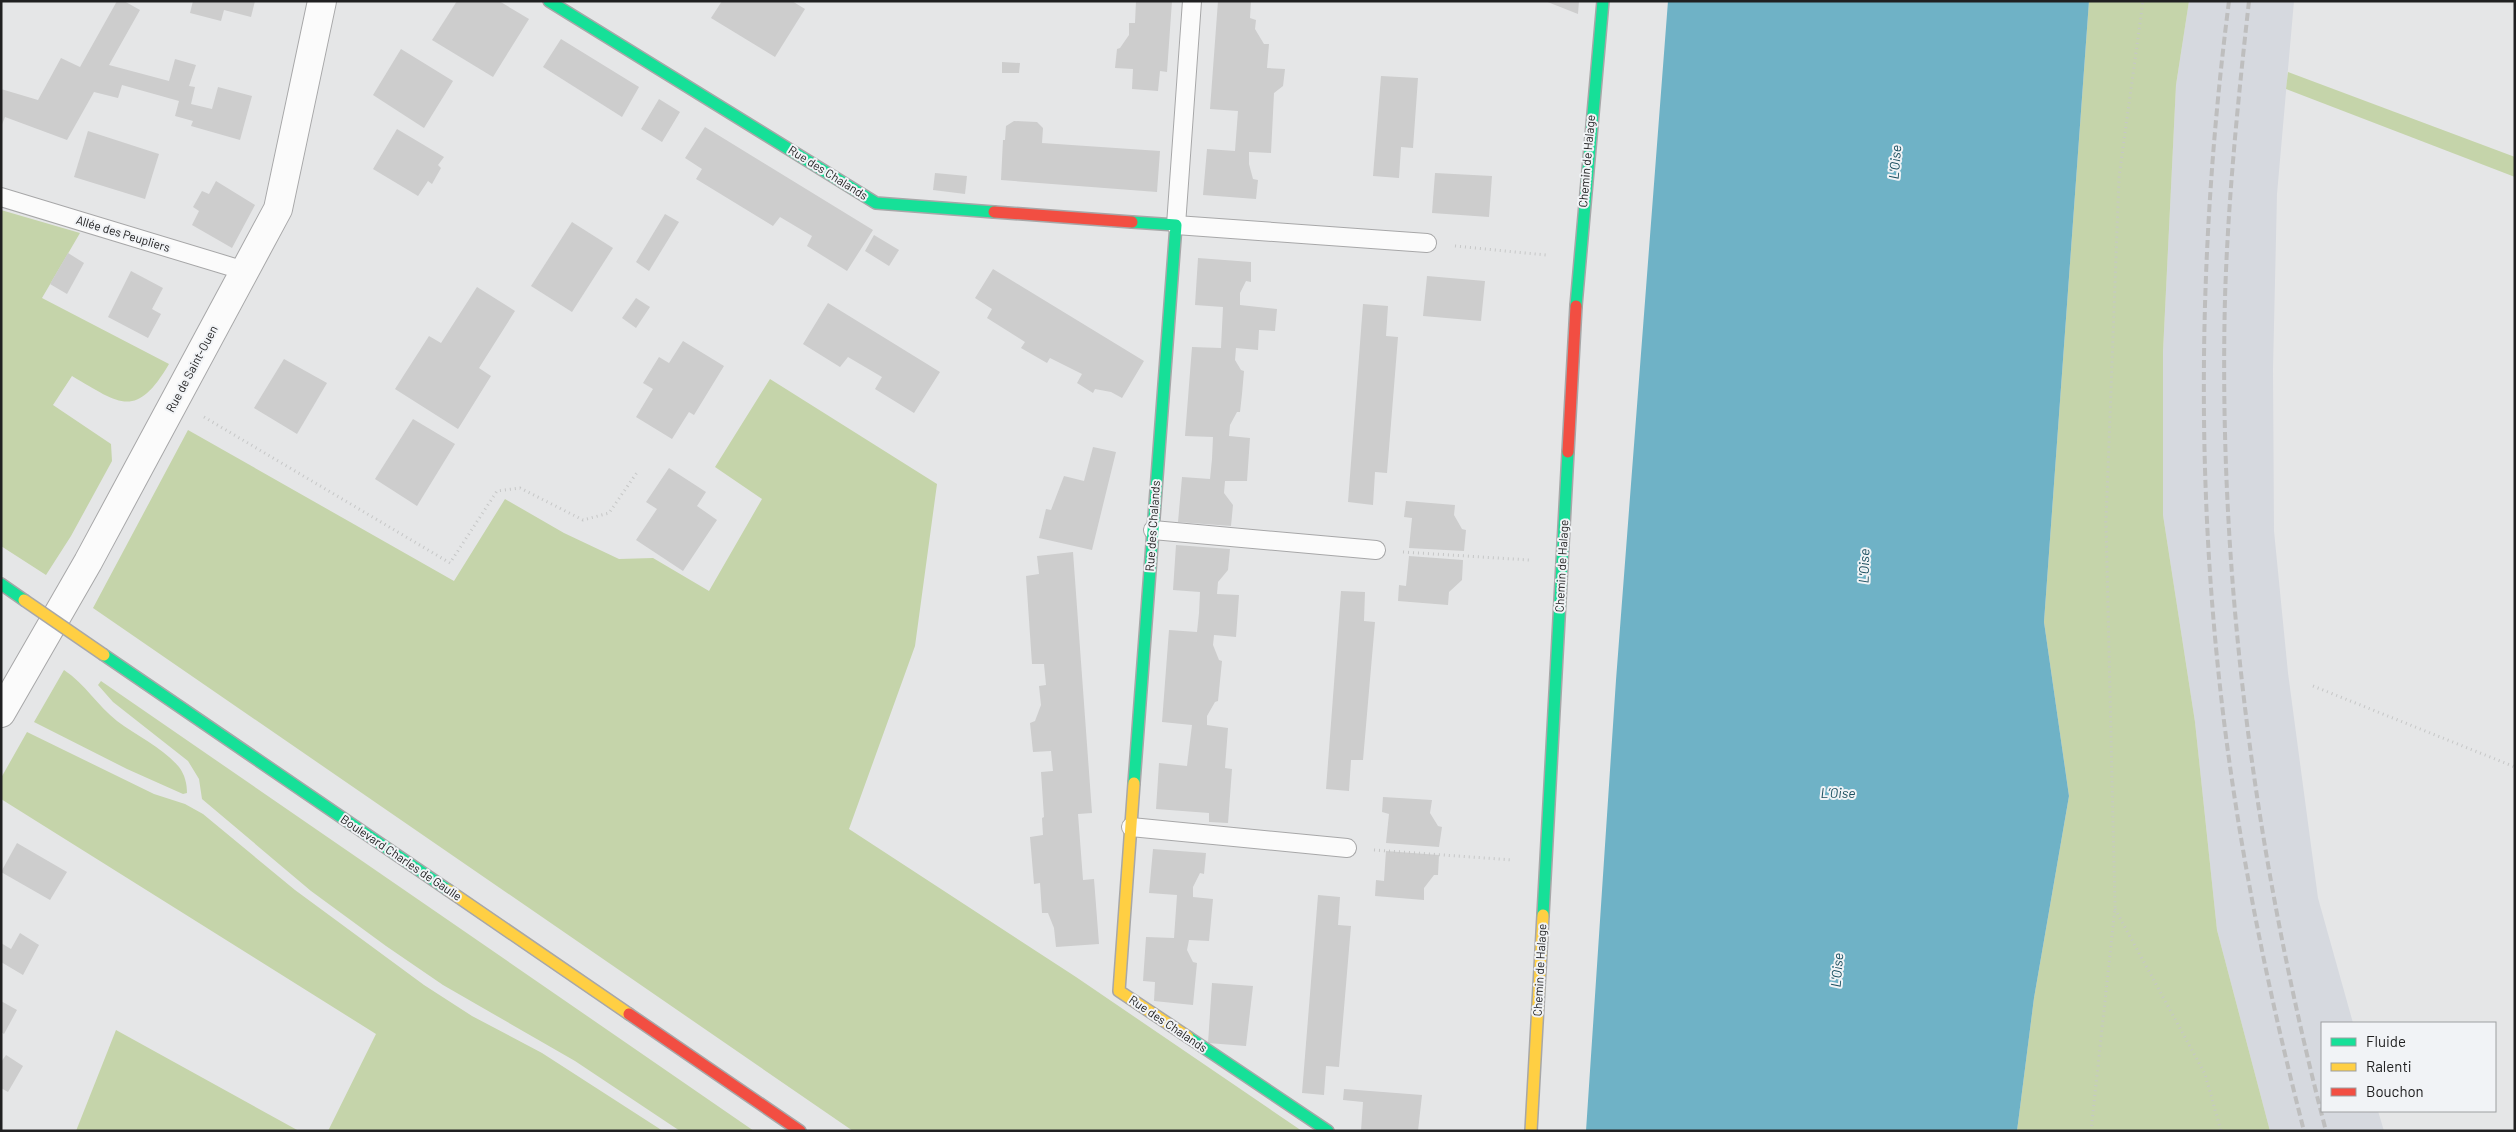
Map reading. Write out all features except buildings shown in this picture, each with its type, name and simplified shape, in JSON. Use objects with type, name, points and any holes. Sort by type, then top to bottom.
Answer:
[{"type":"street","name":"Rue de Saint-Ouen","points":[[1,713],[88,562],[278,208],[322,1]]},
{"type":"street","name":"Rue des Chalands","points":[[549,1],[876,203],[1176,225],[1119,991],[1328,1131]]},
{"type":"street","name":"Chemin de Halage","points":[[1531,1131],[1579,257],[1603,1]]},
{"type":"street","name":"Boulevard Charles de Gaulle","points":[[1,584],[800,1131]]},
{"type":"lane","name":"Rue des Chalands","points":[[1192,1],[1176,225],[1427,243]]},
{"type":"lane","name":"Allée des Peupliers","points":[[1,197],[245,271]]},
{"type":"lane","points":[[1153,530],[1376,550]]},
{"type":"lane","points":[[1131,827],[1347,848]]},
{"type":"path","points":[[2091,1131],[2115,908],[2106,522],[2120,177],[2143,1]]},
{"type":"path","points":[[1427,243],[1579,257]]},
{"type":"path","points":[[176,400],[450,563],[497,491],[520,488],[583,520],[609,513],[638,471]]},
{"type":"path","points":[[1376,550],[1562,562]]},
{"type":"path","points":[[2313,686],[2515,767]]},
{"type":"path","points":[[1347,848],[1546,862]]},
{"type":"path","points":[[2115,908],[2205,1074],[2221,1131]]},
{"type":"shaded area","points":[[2189,1],[2294,1],[2277,194],[2273,369],[2274,531],[2288,673],[2318,898],[2353,1022],[2321,1022],[2321,1112],[2378,1112],[2384,1131],[2270,1131],[2217,930],[2195,722],[2163,515],[2163,352],[2176,85]]},
{"type":"green space","points":[[2089,1],[2189,1],[2176,85],[2163,352],[2163,515],[2195,722],[2217,930],[2270,1131],[2017,1131],[2034,998],[2069,796],[2044,622]]},
{"type":"green space","points":[[2288,72],[2515,157],[2515,177],[2286,89]]},
{"type":"green space","points":[[1,210],[80,233],[42,298],[169,364],[147,393],[136,400],[126,402],[115,399],[72,376],[53,405],[111,444],[112,461],[71,536],[46,575],[1,546]]},
{"type":"green space","points":[[770,379],[937,484],[915,646],[849,829],[1076,977],[1302,1131],[853,1131],[93,608],[188,430],[454,581],[505,499],[564,533],[619,559],[653,558],[709,591],[762,499],[715,467]]},
{"type":"green space","points":[[64,670],[117,721],[173,760],[183,773],[187,793],[183,794],[127,769],[34,722]]},
{"type":"green space","points":[[101,681],[754,1131],[680,1131],[575,1061],[443,985],[386,946],[311,891],[202,799],[199,779],[188,761],[113,702],[98,685]]},
{"type":"green space","points":[[27,732],[154,794],[185,804],[203,814],[295,890],[424,985],[472,1016],[542,1053],[663,1131],[328,1131],[376,1034],[1,799],[1,778]]},
{"type":"green space","points":[[116,1030],[299,1131],[76,1131]]},
{"type":"water","name":"L’Oise","points":[[1668,1],[2089,1],[2044,622],[2069,796],[2034,998],[2017,1131],[1586,1131],[1616,680]]},
{"type":"railway","points":[[2229,1],[2218,101],[2205,301],[2206,501],[2212,601],[2222,701],[2235,800],[2249,884],[2265,967],[2304,1131]]},
{"type":"railway","points":[[2249,1],[2234,150],[2226,261],[2224,403],[2228,508],[2235,613],[2246,718],[2261,822],[2279,926],[2321,1111]]},
{"type":"railway","points":[[2321,1112],[2326,1131]]},
{"type":"traffic: fast","points":[[549,1],[876,203],[994,212]]},
{"type":"traffic: fast","points":[[1576,306],[1603,1]]},
{"type":"traffic: fast","points":[[1132,222],[1176,225],[1134,783]]},
{"type":"traffic: fast","points":[[1543,915],[1568,452]]},
{"type":"traffic: fast","points":[[1,584],[24,600]]},
{"type":"traffic: fast","points":[[104,655],[448,890]]},
{"type":"traffic: fast","points":[[1188,1037],[1328,1131]]},
{"type":"traffic: slow","points":[[24,600],[104,655]]},
{"type":"traffic: slow","points":[[1134,783],[1119,991],[1188,1037]]},
{"type":"traffic: slow","points":[[448,890],[629,1014]]},
{"type":"traffic: slow","points":[[1531,1131],[1543,915]]},
{"type":"traffic: jam","points":[[994,212],[1132,222]]},
{"type":"traffic: jam","points":[[1568,452],[1576,306]]},
{"type":"traffic: jam","points":[[629,1014],[800,1131]]},
{"type":"water label","name":"L'Oise","points":[[1895,162]]},
{"type":"water label","name":"L'Oise","points":[[1864,566]]},
{"type":"water label","name":"L'Oise","points":[[1837,970]]}]
